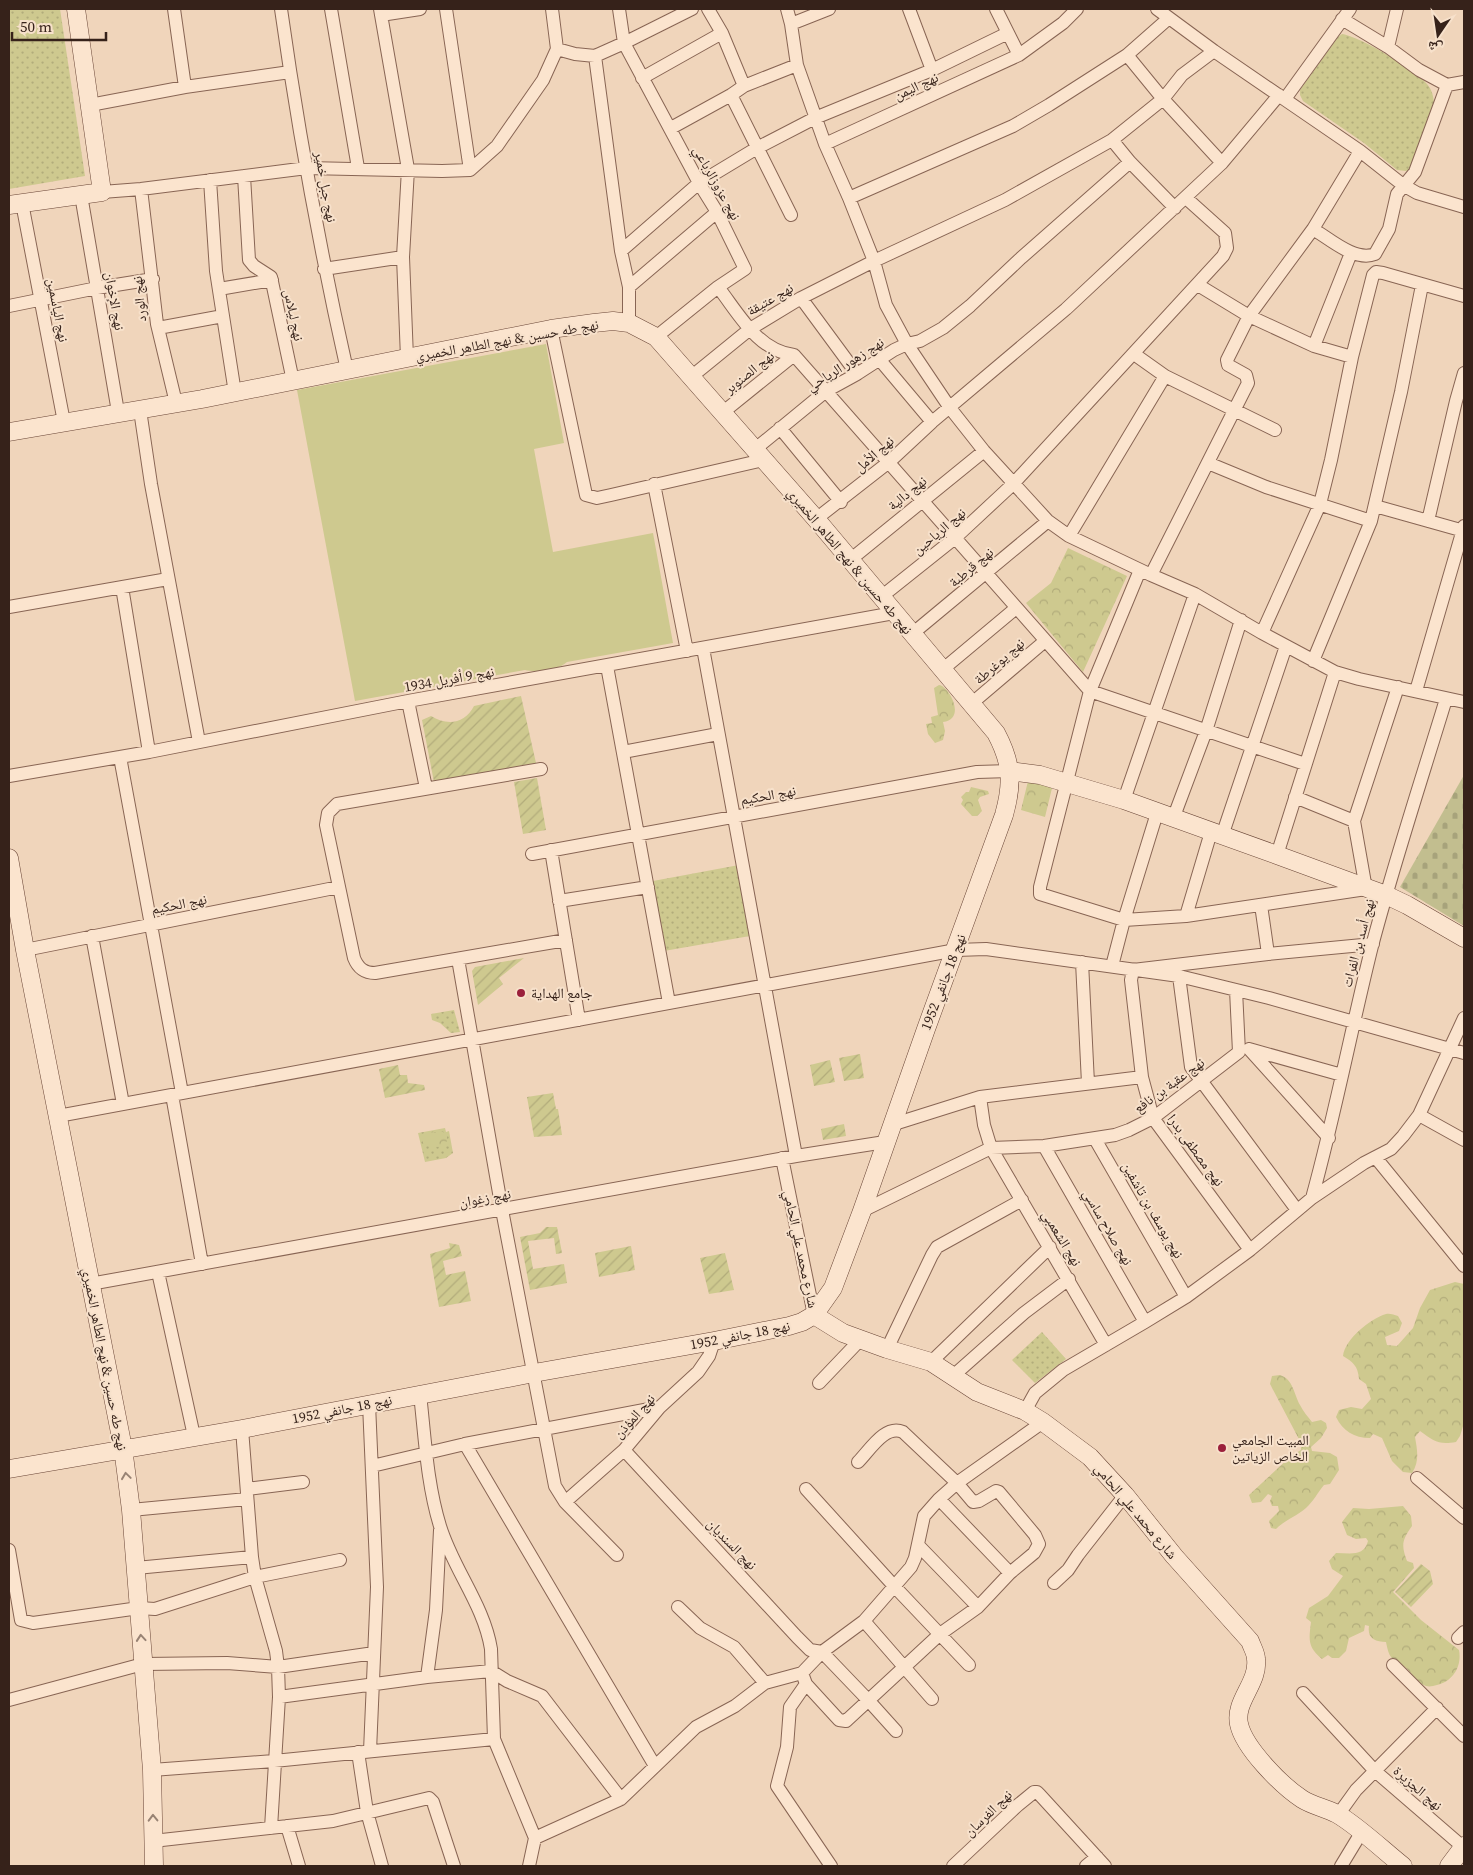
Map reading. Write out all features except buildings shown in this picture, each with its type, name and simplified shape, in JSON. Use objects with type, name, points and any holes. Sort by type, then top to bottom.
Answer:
[{"type":"street","points":[[76,9],[102,192]]},
{"type":"street","points":[[174,9],[185,87]]},
{"type":"street","name":"نهج جبل خمير","points":[[282,9],[290,72],[324,269],[347,370]]},
{"type":"street","points":[[331,9],[358,168]]},
{"type":"street","points":[[407,358],[403,257],[408,169],[380,12],[420,9]]},
{"type":"street","points":[[446,9],[470,170]]},
{"type":"street","points":[[15,204],[308,168],[470,170],[497,146],[544,80],[557,49],[552,9]]},
{"type":"street","name":"نهج عزوزالرباعي","points":[[619,9],[624,43],[699,183],[717,212],[745,269],[718,287],[656,337]]},
{"type":"street","points":[[557,49],[575,54],[594,56],[692,9]]},
{"type":"street","points":[[708,9],[722,33],[744,86]]},
{"type":"street","points":[[787,9],[791,24],[796,65],[825,144],[874,260],[886,305],[907,344],[950,408],[984,452],[1048,521],[1069,536],[1145,573],[1195,594],[1335,672],[1464,702]]},
{"type":"street","points":[[791,24],[830,9]]},
{"type":"street","points":[[909,9],[932,70]]},
{"type":"street","points":[[996,9],[1019,54]]},
{"type":"street","name":"نهج اليمن","points":[[825,144],[1019,54],[1063,23],[1077,9]]},
{"type":"street","points":[[1157,9],[1214,51],[1360,151],[1403,185],[1417,194],[1464,207]]},
{"type":"street","points":[[1388,47],[1397,9]]},
{"type":"street","points":[[1346,14],[1419,70],[1447,85],[1464,82]]},
{"type":"street","name":"نهج الأمل","points":[[816,520],[889,462],[932,422],[1066,309],[1222,164],[1282,97],[1346,14]]},
{"type":"street","points":[[849,198],[1013,126],[1049,106],[1127,55],[1169,18]]},
{"type":"street","points":[[642,78],[722,33]]},
{"type":"street","points":[[621,252],[699,183],[757,148],[816,118],[932,70],[1008,33]]},
{"type":"street","name":"نهج عتيقة","points":[[691,377],[750,329],[801,298],[874,260],[1005,200],[1112,140],[1163,99],[1182,75],[1214,51]]},
{"type":"street","points":[[1127,55],[1163,99],[1222,164]]},
{"type":"street","points":[[594,56],[621,252],[630,287],[629,323]]},
{"type":"street","points":[[671,128],[744,86],[796,65]]},
{"type":"street","points":[[90,105],[185,87],[290,72]]},
{"type":"street","points":[[1313,229],[1351,252],[1368,257],[1375,254],[1388,229],[1397,194],[1415,172],[1447,85]]},
{"type":"street","points":[[731,95],[791,215]]},
{"type":"street","points":[[1112,140],[1130,162],[1175,208]]},
{"type":"street","points":[[1360,151],[1313,229],[1249,316],[1227,360],[1228,365],[1246,375],[1248,383],[1208,463],[1145,573],[1090,691],[1040,887],[1040,894],[1124,920],[1186,916],[1366,889]]},
{"type":"street","name":"نهج زهور الرياحي","points":[[759,455],[780,428],[826,390],[857,374],[879,358],[907,344],[929,337],[957,317],[1130,162]]},
{"type":"street","name":"نهج ليلاس","points":[[244,176],[250,260],[254,266],[267,273],[272,280],[293,381]]},
{"type":"street","points":[[210,180],[219,289],[235,393]]},
{"type":"street","name":"نهج الورد","points":[[141,190],[158,328],[176,403]]},
{"type":"street","name":"نهج الإخوان","points":[[81,195],[118,412]]},
{"type":"street","name":"نهج الرياحين","points":[[881,597],[955,538],[1013,484],[1224,256],[1228,248],[1225,233],[1186,198]]},
{"type":"street","name":"نهج الياسمين","points":[[15,204],[40,300],[64,422]]},
{"type":"street","points":[[630,287],[717,212]]},
{"type":"street","points":[[1314,346],[1351,252]]},
{"type":"street","points":[[324,269],[403,257]]},
{"type":"street","points":[[1368,257],[1376,272],[1464,296]]},
{"type":"street","points":[[1262,633],[1320,504],[1352,357],[1372,279],[1376,272]]},
{"type":"street","points":[[9,306],[153,279]]},
{"type":"street","points":[[219,289],[272,280]]},
{"type":"street","points":[[1198,285],[1249,316],[1314,346],[1352,357]]},
{"type":"street","points":[[1314,660],[1371,521],[1401,392],[1422,285]]},
{"type":"street","points":[[718,287],[750,329],[769,347],[794,355],[1090,691],[1305,764]]},
{"type":"street","points":[[801,298],[857,374]]},
{"type":"street","points":[[158,328],[223,316]]},
{"type":"street","name":"نهج طه حسين & نهج الطاهر الخميري","points":[[9,432],[235,393],[551,329],[613,321],[629,323],[656,337],[816,520],[996,733],[1005,750],[1010,771]]},
{"type":"street","points":[[551,329],[585,494],[597,498],[759,455]]},
{"type":"street","points":[[1134,354],[1165,376],[1234,412],[1275,430]]},
{"type":"street","name":"نهج الصنوبر","points":[[722,413],[794,355]]},
{"type":"street","points":[[879,358],[932,422]]},
{"type":"street","points":[[1428,521],[1464,374]]},
{"type":"street","points":[[1069,536],[1165,376]]},
{"type":"street","points":[[140,410],[150,484],[198,742]]},
{"type":"street","points":[[780,428],[840,502]]},
{"type":"street","name":"نهج دالية","points":[[850,560],[922,500],[984,452]]},
{"type":"street","points":[[1208,463],[1266,487],[1371,521]]},
{"type":"street","points":[[654,484],[687,651]]},
{"type":"street","points":[[1375,506],[1464,529],[1416,691]]},
{"type":"street","name":"نهج قرطبة","points":[[912,634],[1048,521]]},
{"type":"street","points":[[9,607],[168,579]]},
{"type":"street","points":[[122,587],[149,752]]},
{"type":"street","points":[[1124,800],[1195,594]]},
{"type":"street","points":[[942,670],[1016,608]]},
{"type":"street","name":"نهج 9 أفريل 1934","points":[[9,776],[149,752],[408,701],[894,613]]},
{"type":"street","points":[[1112,966],[1124,920],[1165,816],[1206,731],[1241,620]]},
{"type":"street","name":"نهج يوغرطة","points":[[971,704],[1046,641]]},
{"type":"street","points":[[1186,916],[1216,834],[1252,747],[1286,646]]},
{"type":"street","points":[[703,648],[796,1156]]},
{"type":"street","points":[[607,666],[669,1003]]},
{"type":"street","points":[[1277,855],[1335,672]]},
{"type":"street","points":[[1366,889],[1354,821],[1398,687]]},
{"type":"street","name":"نهج أسد بن الفرات","points":[[1312,1198],[1329,1138],[1353,1022],[1386,895],[1446,699]]},
{"type":"street","points":[[408,701],[426,788]]},
{"type":"street","points":[[623,752],[718,734]]},
{"type":"street","points":[[120,757],[151,924],[202,1264]]},
{"type":"street","points":[[541,769],[343,803],[332,808],[328,813],[326,825],[354,958],[359,968],[364,971],[375,973],[566,940]]},
{"type":"street","points":[[1010,771],[1040,775],[1124,800],[1386,895],[1464,938]]},
{"type":"street","name":"نهج الحكيم","points":[[532,854],[977,772],[1010,771]]},
{"type":"street","name":"نهج 18 جانفي 1952","points":[[9,1469],[242,1429],[420,1394],[714,1341],[789,1326],[802,1322],[814,1314],[833,1288],[862,1211],[885,1142],[1004,815],[1010,796],[1010,771]]},
{"type":"street","points":[[1295,797],[1354,821]]},
{"type":"street","points":[[550,850],[579,1020]]},
{"type":"street","name":"نهج طه حسين & نهج الطاهر الخميري","points":[[9,858],[25,950],[123,1448],[131,1510],[152,1770],[154,1866]]},
{"type":"street","name":"نهج الحكيم","points":[[25,950],[339,887]]},
{"type":"street","points":[[559,901],[648,887]]},
{"type":"street","points":[[1261,905],[1268,954]]},
{"type":"street","points":[[92,936],[123,1104]]},
{"type":"street","points":[[1133,970],[1373,944]]},
{"type":"street","points":[[58,1116],[956,950],[986,949],[1179,976],[1464,1052]]},
{"type":"street","points":[[458,959],[502,1210],[555,1486],[565,1502],[617,1555]]},
{"type":"street","points":[[1082,962],[1088,1083]]},
{"type":"street","name":"نهج مصطفى بدرا","points":[[1133,970],[1131,980],[1142,1077],[1153,1118],[1250,1250]]},
{"type":"street","points":[[1179,976],[1191,1066],[1297,1210]]},
{"type":"street","points":[[1236,990],[1244,1048],[1329,1138]]},
{"type":"street","points":[[1025,1411],[1035,1393],[1063,1370],[1186,1296],[1250,1250],[1312,1198],[1391,1149],[1403,1136],[1418,1114],[1464,1018]]},
{"type":"street","points":[[1244,1048],[1342,1075]]},
{"type":"street","name":"نهج عقبة بن نافع","points":[[991,1148],[1044,1146],[1115,1136],[1153,1118],[1244,1048]]},
{"type":"street","points":[[892,1125],[980,1097],[1142,1077]]},
{"type":"street","name":"نهج الشعمبي","points":[[980,1097],[984,1124],[991,1148],[1106,1345]]},
{"type":"street","points":[[1418,1114],[1464,1140]]},
{"type":"street","name":"نهج يوسف بن تاشفين","points":[[1095,1139],[1186,1296]]},
{"type":"street","name":"نهج زغوان","points":[[90,1284],[782,1158],[885,1142]]},
{"type":"street","name":"نهج صلاح ساسي","points":[[1044,1146],[1145,1322]]},
{"type":"street","points":[[862,1211],[991,1148]]},
{"type":"street","name":"شارع محمد علي الحامي","points":[[782,1158],[814,1314],[843,1333],[931,1362],[977,1392],[1025,1411],[1090,1457],[1125,1495],[1174,1556],[1250,1641],[1256,1658],[1256,1666],[1241,1706],[1238,1721],[1244,1739],[1254,1754],[1300,1797],[1338,1815],[1403,1866]]},
{"type":"street","points":[[1376,1158],[1464,1266]]},
{"type":"street","points":[[887,1349],[937,1247],[1022,1200]]},
{"type":"street","points":[[931,1362],[1050,1247]]},
{"type":"street","points":[[158,1272],[194,1436]]},
{"type":"street","points":[[953,1376],[1024,1313],[1069,1279]]},
{"type":"street","points":[[819,1383],[861,1340]]},
{"type":"street","name":"نهج المؤذن","points":[[565,1502],[624,1450],[660,1407],[698,1372],[709,1356],[714,1341]]},
{"type":"street","points":[[420,1394],[430,1484],[440,1527],[489,1637],[494,1739],[535,1838],[528,1866]]},
{"type":"street","points":[[369,1404],[377,1587],[374,1686],[364,1752],[367,1812],[382,1866]]},
{"type":"street","points":[[372,1466],[465,1444],[660,1407]]},
{"type":"street","points":[[831,1866],[778,1789],[778,1780],[787,1747],[789,1710],[804,1679],[822,1652],[864,1621],[911,1567],[924,1516],[957,1483],[1043,1422]]},
{"type":"street","points":[[242,1429],[255,1577],[276,1651],[278,1667],[279,1697],[271,1828]]},
{"type":"street","points":[[804,1679],[842,1722],[846,1721],[870,1701],[940,1634],[978,1607],[1010,1573],[1034,1553],[1039,1544],[1038,1539],[998,1491],[979,1501],[973,1502],[957,1483],[903,1432],[898,1430],[885,1434],[858,1462]]},
{"type":"street","points":[[465,1444],[655,1766]]},
{"type":"street","name":"نهج السنديان","points":[[624,1450],[797,1637],[810,1650],[822,1652],[870,1701],[896,1731]]},
{"type":"street","points":[[1417,1478],[1464,1518]]},
{"type":"street","points":[[131,1510],[247,1494],[303,1482]]},
{"type":"street","points":[[806,1489],[969,1665]]},
{"type":"street","points":[[1054,1583],[1068,1570],[1125,1495]]},
{"type":"street","points":[[939,1499],[1010,1573]]},
{"type":"street","points":[[427,1677],[436,1610],[440,1527]]},
{"type":"street","points":[[918,1545],[978,1607]]},
{"type":"street","points":[[9,1550],[21,1620],[33,1623],[138,1608],[155,1609],[255,1577],[340,1560]]},
{"type":"street","points":[[136,1568],[252,1557]]},
{"type":"street","points":[[678,1607],[700,1628],[734,1647],[766,1684]]},
{"type":"street","points":[[864,1621],[932,1700]]},
{"type":"street","points":[[9,1700],[143,1664],[227,1663],[278,1667],[374,1653]]},
{"type":"street","points":[[1393,1665],[1464,1736]]},
{"type":"street","points":[[279,1697],[374,1686],[427,1677],[491,1671],[542,1696],[621,1798]]},
{"type":"street","points":[[535,1838],[621,1798],[696,1727],[735,1706],[766,1684],[804,1679]]},
{"type":"street","name":"نهج الجزيرة","points":[[1303,1693],[1375,1771],[1464,1847]]},
{"type":"street","name":"نهج الجزيرة","points":[[1338,1815],[1356,1790],[1437,1708]]},
{"type":"street","points":[[152,1770],[274,1761],[494,1739]]},
{"type":"street","name":"نهج الفرسان","points":[[953,1866],[1034,1792],[1037,1792],[1101,1862]]},
{"type":"street","points":[[153,1841],[333,1821],[426,1798],[431,1799],[454,1866]]},
{"type":"street","points":[[287,1826],[298,1866]]},
{"type":"street","points":[[1341,1866],[1361,1832]]},
{"type":"street","points":[[1449,1866],[1464,1847]]},
{"type":"street","points":[[1086,1866],[1101,1862]]},
{"type":"green space","points":[[9,9],[60,9],[85,176],[9,189]]},
{"type":"green space","points":[[1342,34],[1374,47],[1401,63],[1421,78],[1431,90],[1434,102],[1410,169],[1406,171],[1397,170],[1364,143],[1303,101],[1300,95],[1300,90]]},
{"type":"green space","points":[[546,344],[564,443],[534,449],[553,552],[653,533],[673,643],[567,662],[547,670],[525,670],[355,701],[297,390]]},
{"type":"green space","points":[[1068,548],[1127,576],[1083,672],[1026,603],[1051,583]]},
{"type":"green space","points":[[939,685],[951,696],[955,709],[954,715],[950,720],[943,722],[945,731],[943,740],[935,743],[928,734],[926,724],[932,723],[931,717],[938,715],[934,688]]},
{"type":"green space","points":[[521,696],[536,763],[434,782],[422,720],[431,716],[443,721],[455,722],[466,717],[474,706]]},
{"type":"green space","points":[[1464,775],[1464,926],[1400,887]]},
{"type":"green space","points":[[537,778],[546,830],[523,834],[514,782]]},
{"type":"green space","points":[[1028,781],[1053,784],[1045,817],[1021,810]]},
{"type":"green space","points":[[971,787],[988,791],[989,794],[980,797],[978,800],[982,811],[977,816],[972,816],[961,804],[963,800],[961,797],[966,792],[969,792]]},
{"type":"green space","points":[[739,865],[750,936],[664,951],[653,881]]},
{"type":"green space","points":[[524,958],[499,978],[503,984],[478,1005],[472,971],[475,967]]},
{"type":"green space","points":[[454,1010],[460,1032],[451,1033],[440,1023],[432,1020],[431,1014]]},
{"type":"green space","points":[[860,1054],[864,1078],[844,1081],[839,1058]]},
{"type":"green space","points":[[830,1060],[835,1082],[814,1086],[810,1065]]},
{"type":"green space","points":[[398,1065],[400,1075],[407,1075],[408,1083],[424,1085],[425,1090],[385,1098],[379,1069]]},
{"type":"green space","points":[[553,1093],[556,1109],[558,1109],[562,1135],[534,1137],[527,1097]]},
{"type":"green space","points":[[844,1124],[846,1136],[823,1140],[821,1129]]},
{"type":"green space","points":[[445,1128],[446,1132],[449,1131],[453,1153],[446,1158],[425,1162],[418,1133]]},
{"type":"green space","points":[[435,1132],[443,1132],[447,1135],[447,1141],[444,1145],[437,1147],[433,1145],[425,1146],[422,1140],[423,1137]]},
{"type":"green space","points":[[546,1227],[557,1227],[562,1253],[556,1254],[554,1238],[528,1241],[533,1269],[564,1264],[567,1283],[530,1290],[520,1237],[540,1233]]},
{"type":"green space","points":[[449,1243],[459,1245],[462,1256],[443,1261],[446,1275],[465,1271],[471,1301],[439,1307],[430,1254],[450,1248]]},
{"type":"green space","points":[[631,1246],[635,1270],[599,1277],[595,1253]]},
{"type":"green space","points":[[725,1253],[734,1290],[709,1294],[700,1258]]},
{"type":"green space","points":[[1455,1282],[1464,1284],[1464,1423],[1456,1442],[1445,1443],[1436,1441],[1420,1431],[1415,1437],[1417,1455],[1415,1468],[1412,1473],[1403,1472],[1392,1461],[1382,1438],[1373,1434],[1370,1438],[1354,1435],[1342,1426],[1336,1417],[1339,1410],[1351,1407],[1362,1409],[1371,1399],[1366,1384],[1359,1379],[1354,1365],[1343,1356],[1348,1343],[1359,1330],[1373,1320],[1387,1314],[1398,1316],[1402,1323],[1399,1331],[1385,1337],[1387,1345],[1397,1346],[1413,1328],[1420,1308],[1430,1290]]},
{"type":"green space","points":[[1042,1332],[1066,1359],[1035,1383],[1012,1360]]},
{"type":"green space","points":[[1280,1375],[1288,1380],[1301,1407],[1312,1422],[1321,1420],[1326,1423],[1327,1428],[1321,1438],[1311,1447],[1312,1451],[1330,1453],[1337,1457],[1339,1470],[1330,1484],[1324,1485],[1306,1508],[1276,1529],[1271,1528],[1269,1521],[1279,1511],[1278,1506],[1272,1506],[1270,1501],[1272,1496],[1268,1494],[1261,1502],[1252,1503],[1249,1495],[1291,1456],[1301,1450],[1301,1443],[1270,1384],[1272,1376]]},
{"type":"green space","points":[[1403,1506],[1411,1516],[1412,1526],[1404,1539],[1404,1551],[1407,1561],[1413,1563],[1414,1568],[1393,1592],[1421,1620],[1459,1650],[1460,1656],[1456,1672],[1443,1683],[1432,1686],[1420,1683],[1406,1668],[1392,1658],[1386,1642],[1373,1638],[1369,1634],[1369,1626],[1365,1625],[1364,1631],[1349,1638],[1346,1651],[1339,1658],[1332,1658],[1328,1655],[1322,1659],[1311,1647],[1311,1622],[1306,1618],[1309,1608],[1328,1596],[1343,1576],[1332,1569],[1329,1561],[1336,1553],[1356,1553],[1363,1550],[1366,1546],[1368,1541],[1366,1538],[1356,1539],[1347,1535],[1342,1522],[1353,1508],[1369,1509]]},
{"type":"green space","points":[[1421,1564],[1430,1571],[1433,1584],[1411,1607],[1395,1592]]},
{"type":"place","name":"جامع الهداية","points":[[521,993]]},
{"type":"place","name":"المبيت الجامعي الخاص الزياتين","points":[[1222,1448]]}]
